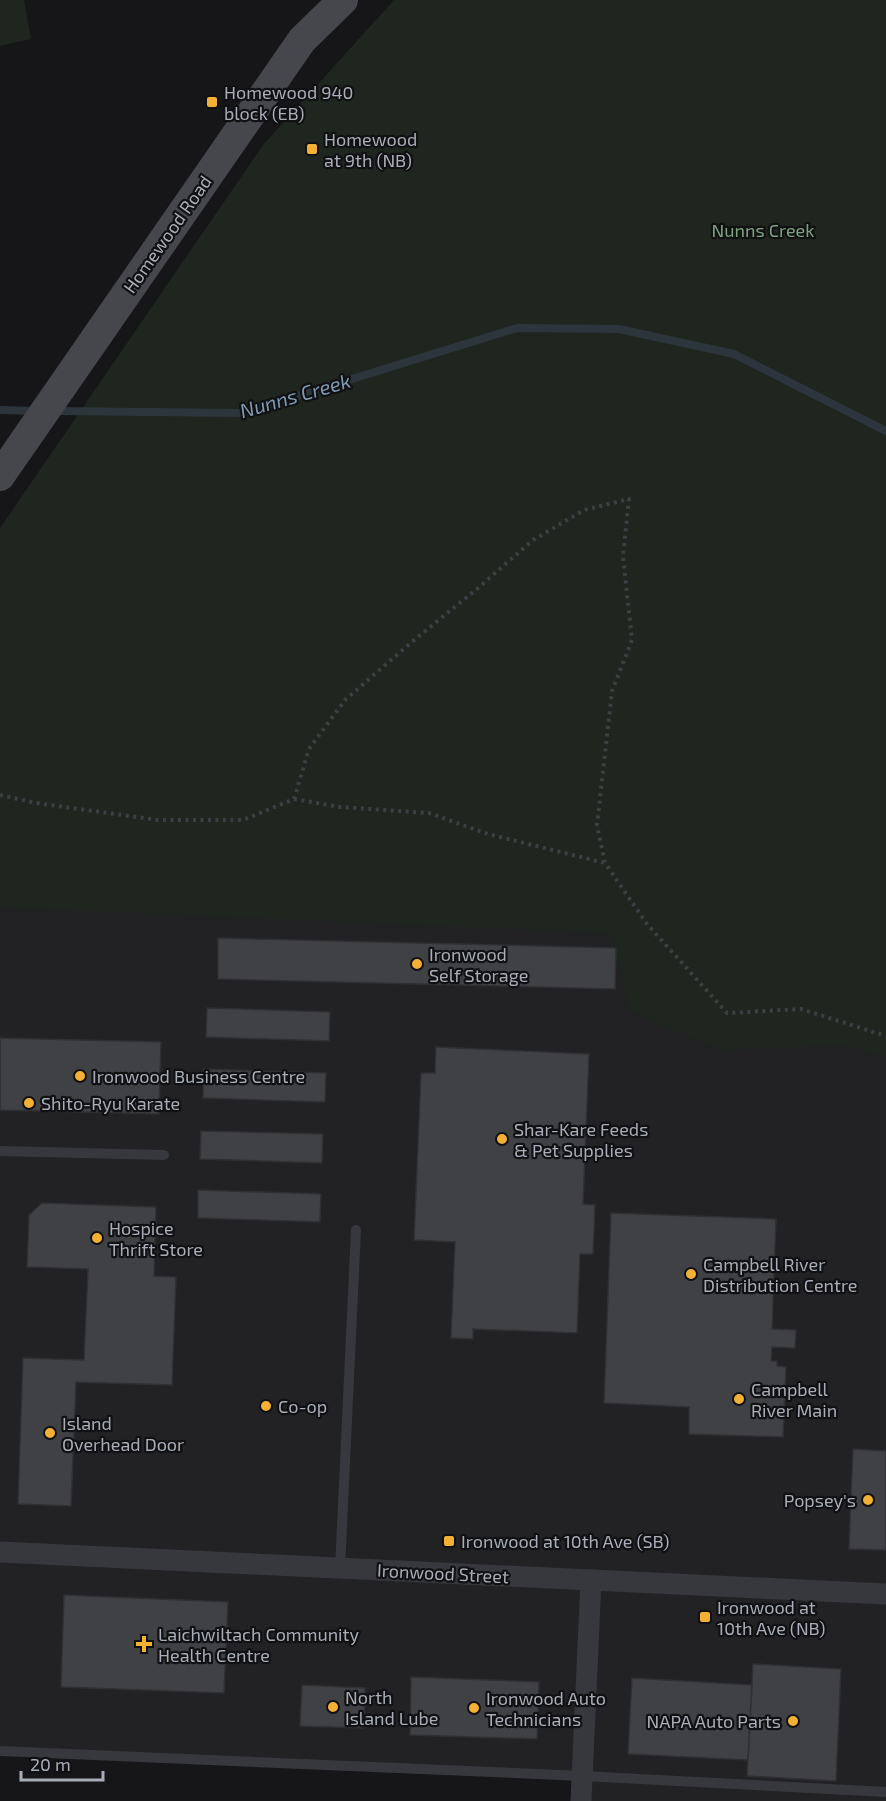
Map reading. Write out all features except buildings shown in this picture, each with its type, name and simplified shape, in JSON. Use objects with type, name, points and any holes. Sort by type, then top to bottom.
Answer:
[{"type":"main road","name":"Homewood Road","points":[[0,476],[302,40],[343,0]]},
{"type":"street","name":"Ironwood Street","points":[[0,1552],[886,1594]]},
{"type":"street","points":[[581,1801],[591,1580]]},
{"type":"lane","points":[[0,1151],[164,1155]]},
{"type":"lane","points":[[340,1568],[356,1230]]},
{"type":"lane","points":[[0,1751],[583,1776],[886,1792]]},
{"type":"path","points":[[294,799],[309,749],[345,700],[533,540],[584,510],[629,499],[623,556],[632,640],[612,691],[597,825],[605,863],[647,924],[727,1013],[801,1009],[886,1036]]},
{"type":"path","points":[[0,795],[36,803],[158,820],[243,820],[294,799],[340,807],[429,813],[488,834],[605,863]]},
{"type":"shaded area","points":[[0,891],[886,950],[886,1801],[584,1801],[583,1777],[0,1753]]},
{"type":"green space","points":[[0,0],[24,0],[31,39],[0,46]]},
{"type":"green space","points":[[394,0],[886,0],[886,1057],[844,1045],[718,1050],[629,1009],[612,933],[0,907],[0,528],[263,145]]},
{"type":"waterway","name":"Nunns Creek","points":[[54,411],[242,413],[517,328],[619,329],[734,354],[886,431]]},
{"type":"waterway","name":"Nunns Creek","points":[[0,410],[39,411]]},
{"type":"place","name":"Homewood 940 block (EB)","points":[[212,102]]},
{"type":"place","name":"Homewood at 9th (NB)","points":[[312,149]]},
{"type":"place","name":"Ironwood Self Storage","points":[[417,964]]},
{"type":"place","name":"Ironwood Business Centre","points":[[80,1076]]},
{"type":"place","name":"Shito-Ryu Karate","points":[[29,1103]]},
{"type":"place","name":"Shar-Kare Feeds & Pet Supplies","points":[[502,1139]]},
{"type":"place","name":"Hospice Thrift Store","points":[[97,1238]]},
{"type":"place","name":"Campbell River Distribution Centre","points":[[691,1274]]},
{"type":"place","name":"Campbell River Main","points":[[739,1399]]},
{"type":"place","name":"Co-op","points":[[266,1406]]},
{"type":"place","name":"Island Overhead Door","points":[[50,1433]]},
{"type":"place","name":"Popsey's","points":[[868,1500]]},
{"type":"place","name":"Ironwood at 10th Ave (SB)","points":[[449,1541]]},
{"type":"place","name":"Ironwood at 10th Ave (NB)","points":[[705,1617]]},
{"type":"place","name":"Laichwiltach Community Health Centre","points":[[144,1644]]},
{"type":"place","name":"North Island Lube","points":[[333,1707]]},
{"type":"place","name":"Ironwood Auto Technicians","points":[[474,1708]]},
{"type":"place","name":"NAPA Auto Parts","points":[[793,1721]]}]
